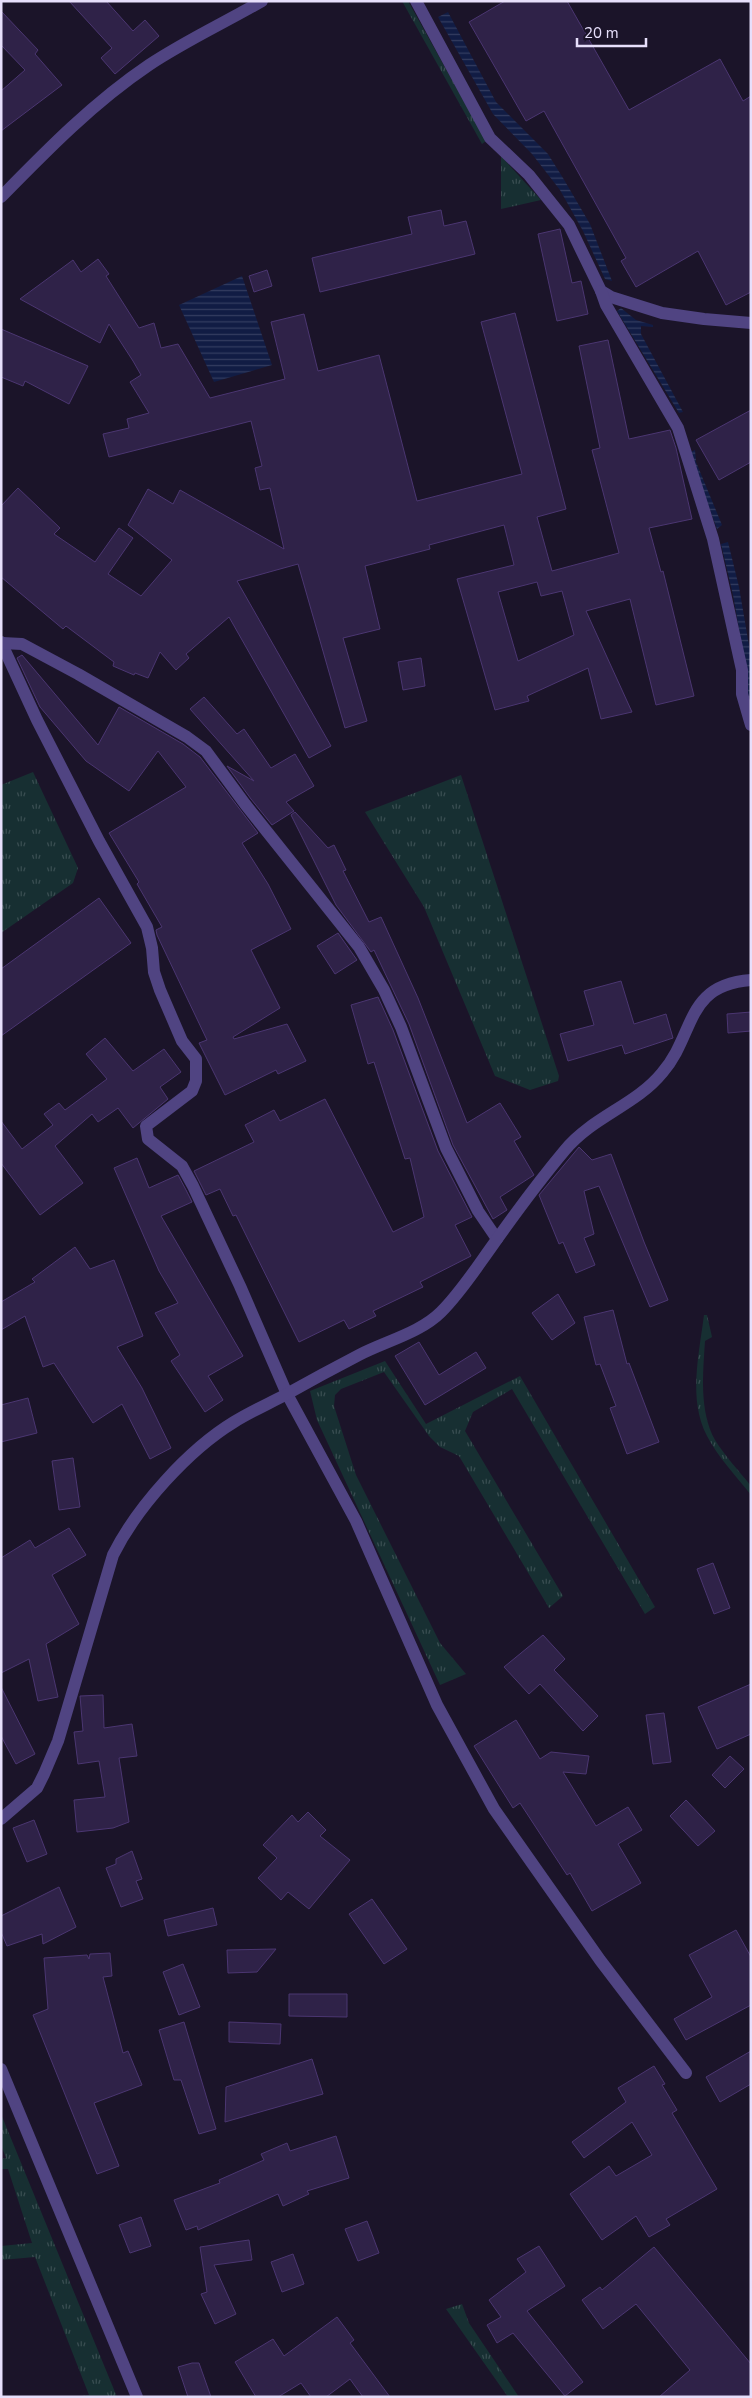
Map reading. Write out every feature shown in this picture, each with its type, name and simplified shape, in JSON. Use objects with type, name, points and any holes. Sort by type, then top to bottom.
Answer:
[{"type":"street","points":[[1,197],[44,153],[97,104],[148,65],[189,40],[262,1]]},
{"type":"street","points":[[416,1],[490,138],[529,175],[570,226],[606,305],[678,428],[713,539],[742,670],[742,694],[751,725]]},
{"type":"street","points":[[601,291],[611,297],[662,313],[751,323]]},
{"type":"street","points":[[497,1239],[478,1210],[446,1148],[401,1026],[370,965],[359,947],[245,804],[206,751],[188,737],[22,644],[2,642],[37,720],[99,841],[147,927],[152,948],[154,972],[160,990],[182,1040],[196,1059],[196,1081],[192,1091],[146,1126],[148,1139],[182,1166],[193,1186],[240,1286],[286,1394],[356,1521],[437,1705],[494,1809],[600,1960],[686,2073]]},
{"type":"street","points":[[1,1819],[37,1788],[44,1774],[58,1741],[113,1555],[143,1506],[200,1447],[234,1422],[305,1382],[384,1342],[426,1325],[457,1294],[529,1194],[584,1130],[650,1087],[662,1074],[672,1062],[690,1020],[701,1002],[718,988],[736,981],[751,980]]},
{"type":"street","points":[[1,2070],[137,2397]]},
{"type":"green space","points":[[402,1],[408,1],[486,141],[482,144]]},
{"type":"green space","points":[[501,156],[541,200],[501,209]]},
{"type":"green space","points":[[33,772],[78,868],[73,883],[1,933],[1,785]]},
{"type":"green space","points":[[461,775],[559,1076],[558,1081],[530,1090],[495,1076],[424,907],[365,812]]},
{"type":"green space","points":[[704,1315],[707,1315],[712,1337],[705,1341],[703,1366],[703,1392],[706,1417],[715,1440],[751,1486],[751,1495],[716,1451],[701,1422],[696,1392],[696,1377]]},
{"type":"green space","points":[[385,1361],[426,1424],[520,1376],[655,1607],[645,1614],[512,1389],[473,1412],[465,1431],[563,1596],[549,1608],[459,1456],[440,1447],[429,1436],[384,1372],[341,1389],[335,1395],[334,1406],[356,1475],[440,1643],[466,1674],[440,1685],[317,1420],[310,1391]]},
{"type":"green space","points":[[1,2114],[117,2397],[74,2397],[89,2395],[35,2257],[1,2260],[1,2246],[32,2243],[8,2169],[1,2169],[1,2159],[6,2158],[1,2145]]},
{"type":"green space","points":[[462,2304],[469,2323],[519,2397],[508,2397],[446,2309]]},
{"type":"water","points":[[448,12],[496,102],[548,154],[563,178],[590,224],[612,281],[605,279],[583,231],[560,190],[532,154],[493,114],[438,17]]},
{"type":"water","points":[[242,276],[272,365],[214,382],[179,305]]},
{"type":"water","points":[[621,308],[636,320],[653,325],[653,327],[641,326],[641,334],[683,412],[679,413],[617,311]]},
{"type":"water","points":[[695,450],[696,462],[722,525],[717,529],[689,453]]},
{"type":"water","points":[[728,542],[739,587],[751,657],[751,710],[745,688],[745,663],[733,595],[721,544]]},
{"type":"building","points":[[69,1],[106,1],[133,31],[145,20],[159,36],[115,74],[101,58],[112,48]]},
{"type":"building","points":[[505,1],[567,1],[629,110],[720,59],[743,101],[751,96],[751,292],[726,305],[698,251],[636,287],[621,261],[626,258],[544,111],[526,121],[469,22]]},
{"type":"building","points":[[1,11],[38,50],[35,54],[62,85],[1,131],[1,91],[25,70],[1,45]]},
{"type":"building","points":[[441,210],[444,226],[466,221],[475,254],[320,292],[312,258],[412,234],[408,217]]},
{"type":"building","points":[[560,229],[572,283],[581,281],[588,314],[557,321],[538,234]]},
{"type":"building","points":[[98,259],[109,274],[106,276],[139,328],[154,323],[161,348],[178,344],[210,398],[285,379],[271,322],[304,314],[318,371],[379,355],[417,501],[522,474],[481,322],[515,313],[566,509],[537,517],[552,571],[619,553],[592,450],[600,448],[579,346],[608,340],[629,439],[670,430],[676,448],[692,519],[649,528],[661,572],[663,571],[694,696],[656,705],[630,599],[586,611],[632,712],[601,719],[588,668],[527,696],[529,701],[495,710],[457,579],[514,565],[504,525],[429,545],[430,549],[365,566],[380,629],[343,638],[367,721],[345,728],[298,564],[237,581],[331,746],[309,758],[229,617],[186,654],[189,658],[176,670],[160,652],[148,678],[135,673],[134,675],[113,666],[114,662],[66,626],[63,629],[1,577],[1,506],[18,488],[60,528],[54,534],[95,562],[119,528],[133,538],[108,574],[141,596],[172,560],[128,525],[148,489],[173,504],[180,490],[284,549],[270,488],[260,490],[255,468],[262,466],[251,421],[109,457],[103,434],[129,428],[127,419],[149,413],[130,382],[141,375],[109,324],[100,343],[20,299],[73,260],[81,272]],"holes":[[[537,582],[541,596],[562,591],[574,635],[518,661],[498,592]]]},
{"type":"building","points":[[267,270],[272,286],[254,292],[249,276]]},
{"type":"building","points":[[1,329],[88,366],[69,404],[25,381],[23,386],[1,377]]},
{"type":"building","points":[[751,410],[751,462],[719,480],[696,440]]},
{"type":"building","points":[[22,655],[98,745],[119,707],[183,744],[200,757],[258,833],[242,843],[268,884],[291,929],[251,950],[280,1008],[233,1037],[234,1039],[287,1024],[306,1061],[278,1074],[276,1070],[225,1095],[199,1043],[207,1040],[157,935],[156,930],[162,927],[137,884],[139,882],[109,833],[186,787],[158,751],[129,791],[86,761],[40,707],[17,658]]},
{"type":"building","points":[[421,658],[425,686],[403,690],[398,662]]},
{"type":"building","points":[[204,697],[237,734],[244,729],[271,768],[295,754],[314,786],[286,802],[294,811],[272,825],[251,799],[227,766],[254,781],[190,709]]},
{"type":"building","points":[[295,812],[328,848],[334,845],[346,870],[343,871],[369,922],[381,917],[418,998],[467,1123],[500,1103],[521,1137],[514,1141],[534,1175],[500,1197],[507,1210],[493,1219],[453,1145],[409,1024],[374,950],[371,952],[336,905],[291,815]]},
{"type":"building","points":[[99,898],[131,943],[1,1036],[1,969]]},
{"type":"building","points":[[338,933],[357,960],[335,974],[317,946]]},
{"type":"building","points":[[621,981],[634,1024],[666,1014],[673,1038],[625,1054],[622,1045],[568,1061],[560,1034],[594,1025],[584,991]]},
{"type":"building","points":[[378,997],[393,1030],[438,1151],[472,1217],[455,1225],[471,1256],[420,1282],[423,1287],[373,1311],[376,1316],[349,1329],[344,1320],[299,1342],[236,1215],[233,1216],[220,1189],[206,1195],[194,1171],[254,1142],[245,1125],[274,1110],[280,1121],[325,1099],[393,1232],[424,1217],[410,1158],[405,1159],[374,1062],[368,1064],[351,1005]]},
{"type":"building","points":[[751,1012],[751,1031],[728,1033],[727,1014]]},
{"type":"building","points":[[105,1038],[133,1071],[164,1049],[181,1072],[160,1087],[168,1099],[133,1128],[118,1108],[98,1122],[92,1114],[55,1146],[83,1183],[40,1215],[1,1163],[1,1121],[22,1149],[53,1125],[44,1114],[59,1103],[65,1110],[107,1079],[86,1054]]},
{"type":"building","points":[[579,1147],[592,1160],[611,1154],[668,1300],[650,1307],[599,1186],[584,1191],[594,1234],[584,1238],[595,1265],[576,1273],[563,1242],[559,1244],[539,1195]]},
{"type":"building","points":[[137,1158],[149,1188],[178,1175],[192,1202],[161,1216],[243,1356],[208,1376],[223,1400],[205,1412],[171,1361],[180,1355],[155,1313],[178,1303],[159,1271],[114,1168]]},
{"type":"building","points":[[75,1247],[90,1269],[114,1260],[143,1336],[117,1347],[142,1388],[171,1448],[150,1459],[122,1404],[93,1423],[54,1363],[43,1367],[25,1316],[1,1330],[1,1302],[35,1282],[32,1279]]},
{"type":"building","points":[[558,1294],[575,1323],[552,1340],[532,1313]]},
{"type":"building","points":[[613,1310],[627,1364],[629,1363],[659,1442],[627,1454],[610,1408],[616,1406],[600,1364],[596,1365],[584,1317]]},
{"type":"building","points":[[419,1342],[439,1375],[476,1352],[486,1368],[425,1405],[395,1356]]},
{"type":"building","points":[[28,1398],[37,1433],[1,1442],[1,1405]]},
{"type":"building","points":[[73,1458],[80,1507],[59,1510],[52,1461]]},
{"type":"building","points":[[69,1528],[86,1555],[52,1575],[79,1624],[46,1644],[58,1697],[38,1701],[29,1659],[1,1673],[1,1558],[30,1540],[35,1548]]},
{"type":"building","points":[[713,1563],[730,1608],[714,1614],[697,1569]]},
{"type":"building","points":[[543,1635],[565,1659],[554,1670],[598,1716],[583,1731],[540,1684],[529,1694],[504,1667]]},
{"type":"building","points":[[751,1684],[751,1734],[717,1749],[698,1707]]},
{"type":"building","points":[[1,1687],[35,1754],[16,1764],[1,1736]]},
{"type":"building","points":[[103,1695],[104,1728],[132,1724],[137,1756],[119,1758],[129,1822],[113,1828],[77,1832],[74,1800],[105,1797],[99,1761],[78,1764],[74,1732],[83,1731],[80,1696]]},
{"type":"building","points":[[664,1713],[671,1762],[653,1764],[646,1715]]},
{"type":"building","points":[[516,1720],[540,1759],[551,1752],[589,1756],[586,1774],[563,1772],[596,1826],[628,1807],[642,1830],[618,1844],[641,1883],[592,1911],[570,1873],[567,1875],[520,1803],[513,1808],[474,1746]]},
{"type":"building","points":[[730,1756],[744,1769],[725,1788],[712,1775]]},
{"type":"building","points":[[686,1800],[715,1831],[698,1846],[670,1816]]},
{"type":"building","points":[[308,1812],[326,1830],[320,1836],[350,1860],[309,1909],[288,1892],[281,1900],[258,1878],[277,1858],[263,1845],[292,1815],[298,1822]]},
{"type":"building","points":[[34,1820],[47,1854],[27,1862],[13,1828]]},
{"type":"building","points":[[132,1851],[142,1879],[136,1881],[143,1899],[121,1907],[106,1868],[116,1864],[116,1859]]},
{"type":"building","points":[[59,1887],[76,1927],[43,1944],[42,1934],[7,1946],[1,1932],[1,1916]]},
{"type":"building","points":[[372,1899],[407,1949],[384,1964],[349,1914]]},
{"type":"building","points":[[213,1908],[217,1925],[168,1936],[164,1920]]},
{"type":"building","points":[[736,1930],[751,1957],[751,2005],[686,2040],[674,2019],[712,1997],[689,1955]]},
{"type":"building","points":[[276,1949],[257,1972],[228,1973],[227,1950]]},
{"type":"building","points":[[110,1953],[112,1976],[103,1977],[123,2053],[128,2051],[142,2085],[94,2103],[119,2166],[97,2174],[33,2015],[48,2009],[44,1958],[87,1955],[89,1959],[90,1954]]},
{"type":"building","points":[[183,1964],[200,2007],[179,2015],[163,1972]]},
{"type":"building","points":[[289,1994],[347,1994],[347,2017],[289,2016]]},
{"type":"building","points":[[184,2022],[216,2129],[199,2134],[181,2080],[174,2080],[159,2030]]},
{"type":"building","points":[[229,2022],[281,2024],[280,2044],[229,2042]]},
{"type":"building","points":[[751,2051],[751,2084],[720,2102],[706,2077]]},
{"type":"building","points":[[312,2059],[323,2094],[225,2122],[226,2087]]},
{"type":"building","points":[[654,2066],[665,2084],[662,2085],[677,2110],[672,2113],[717,2189],[666,2219],[670,2225],[649,2237],[636,2216],[602,2240],[570,2194],[609,2166],[616,2176],[652,2155],[632,2122],[584,2158],[572,2142],[626,2102],[618,2088]]},
{"type":"building","points":[[336,2136],[349,2178],[307,2191],[309,2194],[283,2206],[278,2194],[198,2230],[197,2226],[186,2230],[174,2200],[220,2183],[219,2180],[264,2160],[261,2154],[287,2143],[290,2151]]},
{"type":"building","points":[[141,2217],[151,2246],[130,2253],[119,2225]]},
{"type":"building","points":[[367,2221],[379,2253],[358,2261],[345,2229]]},
{"type":"building","points":[[249,2240],[252,2260],[214,2265],[236,2314],[215,2324],[201,2294],[207,2292],[200,2247]]},
{"type":"building","points":[[539,2246],[565,2286],[527,2311],[583,2382],[565,2396],[513,2333],[497,2343],[487,2325],[501,2317],[489,2300],[526,2272],[517,2259]]},
{"type":"building","points":[[654,2247],[751,2364],[751,2397],[659,2397],[690,2370],[636,2304],[603,2329],[582,2300],[600,2287],[602,2290]]},
{"type":"building","points":[[293,2254],[304,2284],[282,2292],[271,2262]]},
{"type":"building","points":[[337,2317],[354,2340],[350,2343],[390,2397],[363,2397],[350,2379],[326,2397],[311,2397],[301,2383],[278,2397],[256,2397],[235,2362],[273,2339],[284,2356]]},
{"type":"building","points":[[199,2363],[211,2397],[188,2397],[178,2367]]}]
